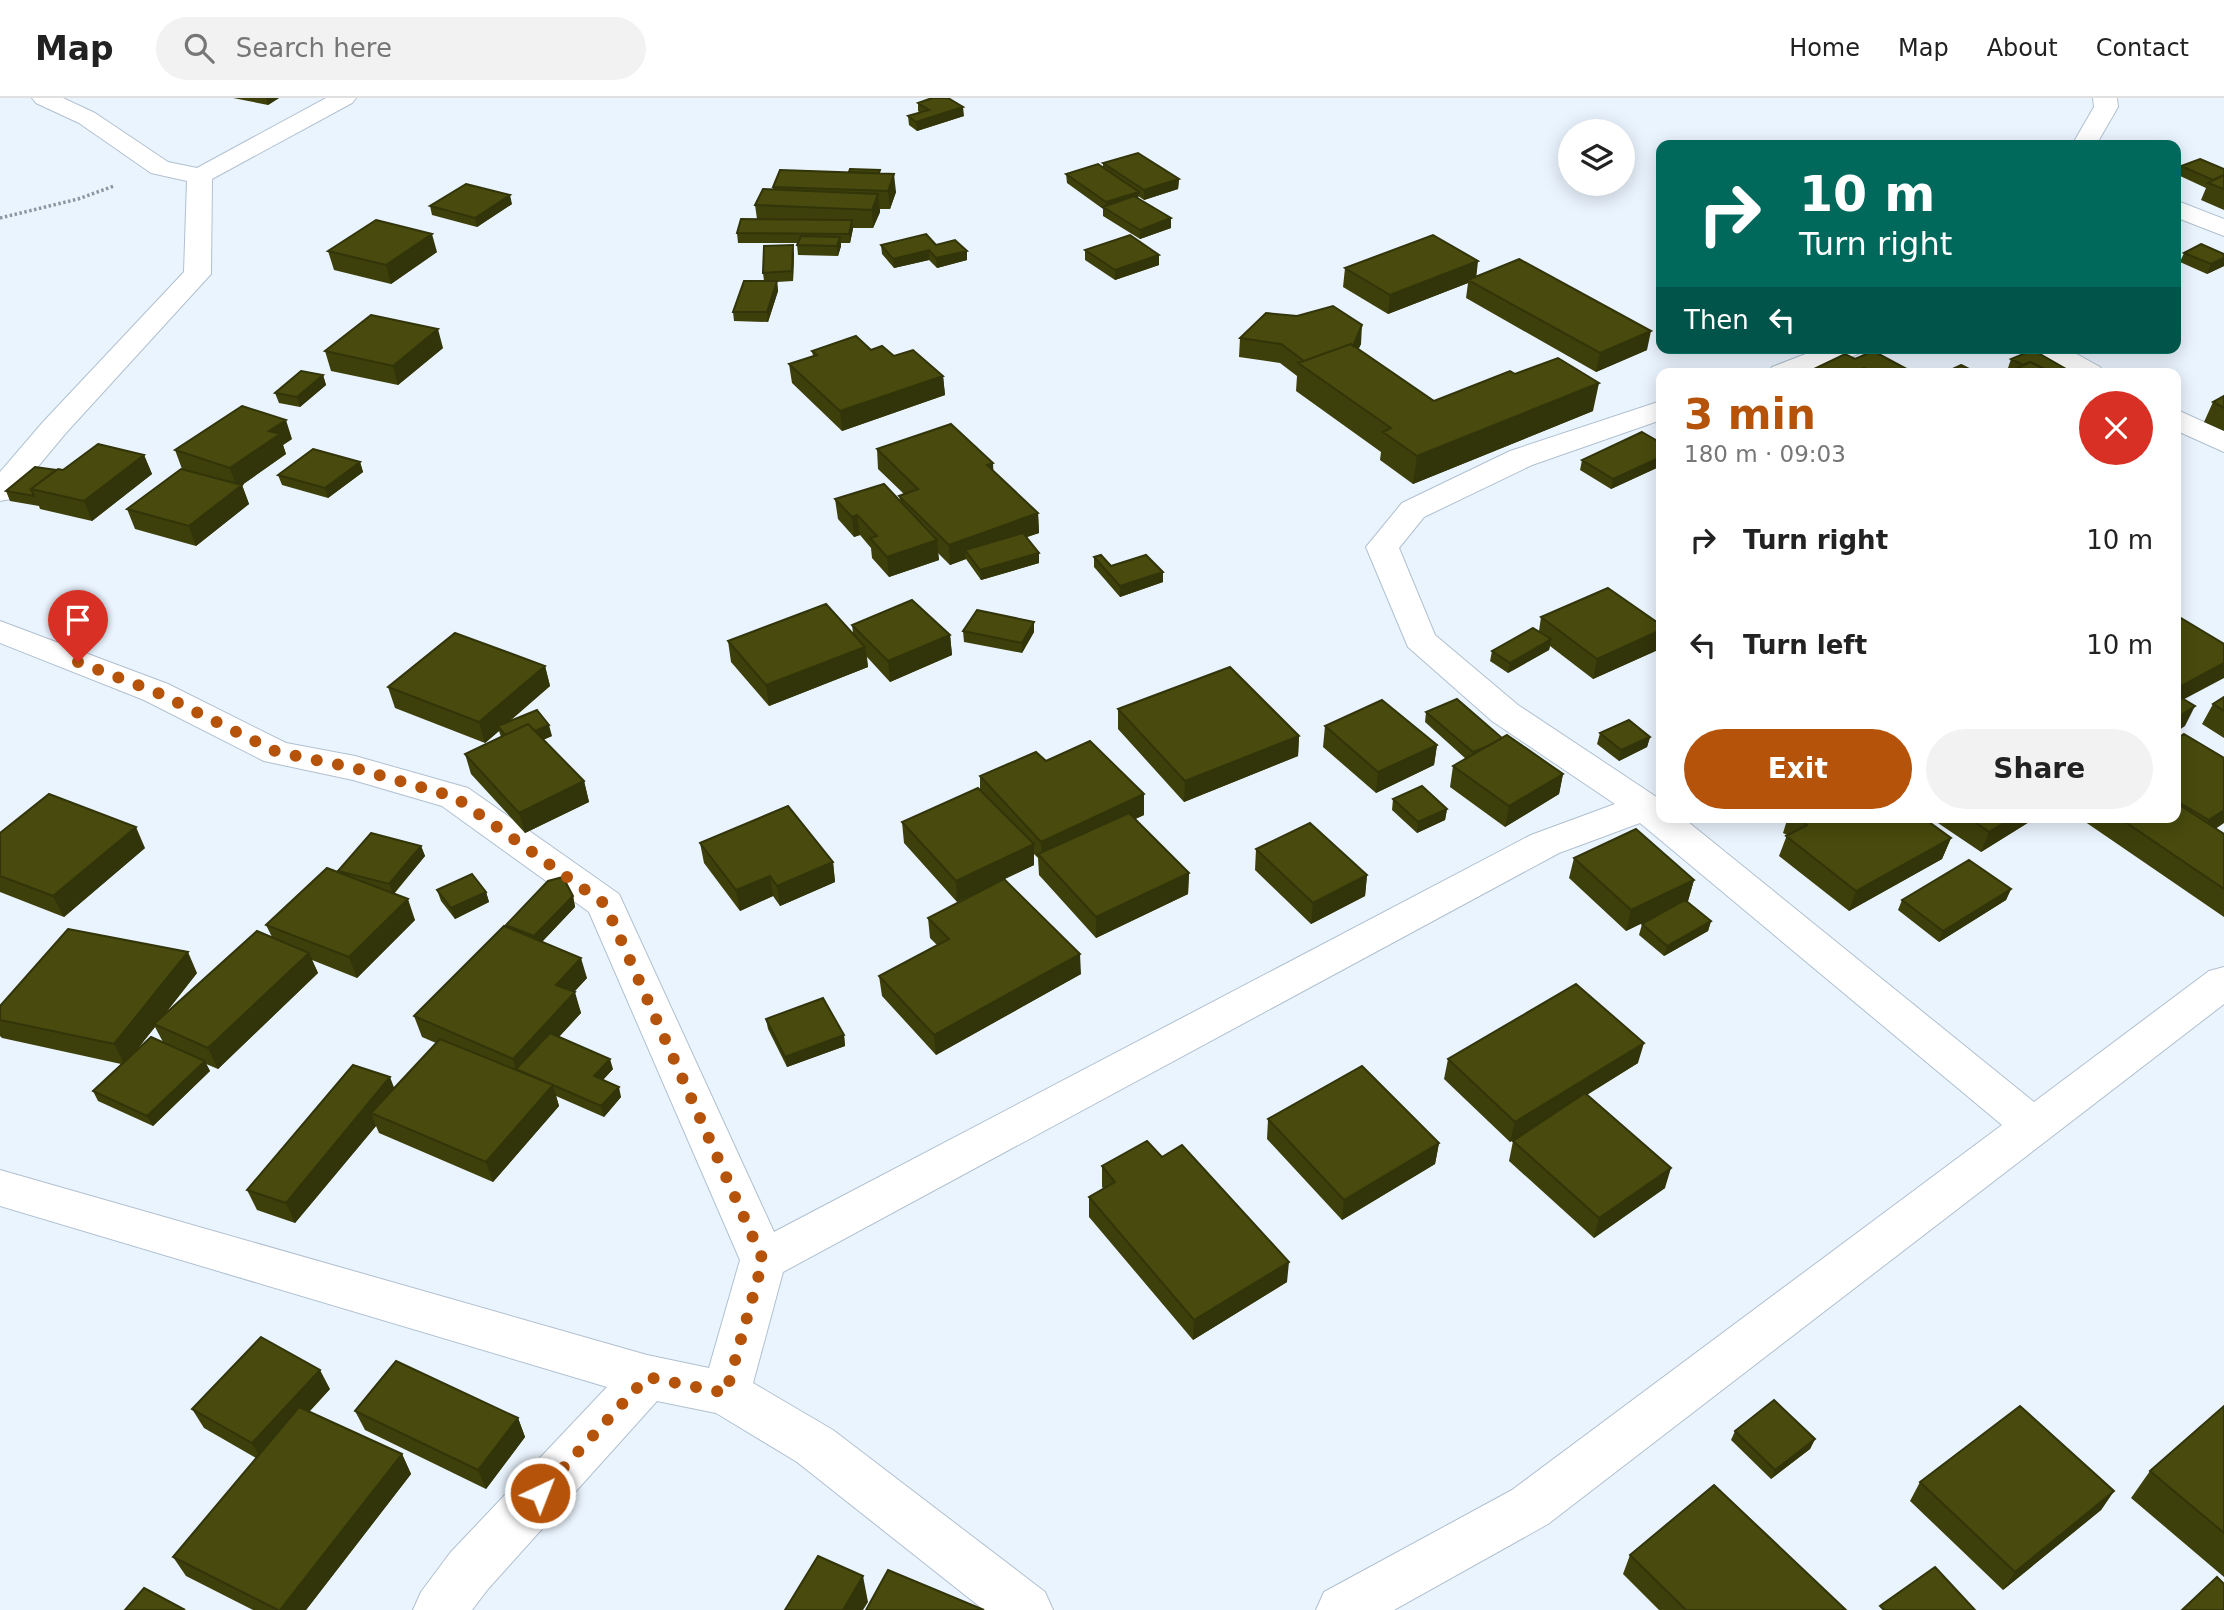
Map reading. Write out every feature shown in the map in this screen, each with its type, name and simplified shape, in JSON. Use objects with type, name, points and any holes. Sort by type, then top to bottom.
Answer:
[{"type":"street","points":[[44,98],[87,118],[160,169],[200,176],[344,98]]},
{"type":"street","points":[[2087,140],[2106,107],[2105,98]]},
{"type":"street","points":[[0,492],[54,428],[197,274],[200,176]]},
{"type":"street","points":[[2181,210],[2224,228]]},
{"type":"street","points":[[1795,368],[1832,354]]},
{"type":"street","points":[[2055,354],[2081,368]]},
{"type":"street","points":[[1656,412],[1521,458],[1413,510],[1382,547],[1420,640],[1505,713],[1656,815]]},
{"type":"street","points":[[2181,421],[2224,443]]},
{"type":"street","points":[[0,631],[156,692],[277,752],[355,768],[455,797],[605,904],[763,1260],[726,1393]]},
{"type":"street","points":[[763,1260],[1545,844],[1646,807]]},
{"type":"street","points":[[1665,823],[2033,1126]]},
{"type":"street","points":[[1343,1610],[1530,1507],[2224,982]]},
{"type":"street","points":[[0,1188],[647,1377],[726,1393],[815,1446],[1026,1610]]},
{"type":"street","points":[[440,1610],[469,1571],[647,1377]]},
{"type":"path","points":[[0,218],[78,199],[160,169]]},
{"type":"building","points":[[932,98],[948,98],[963,107],[916,122],[908,116],[929,110],[918,103]]},
{"type":"building","points":[[1138,153],[1179,179],[1144,190],[1103,163]]},
{"type":"building","points":[[2200,159],[2224,169],[2224,175],[2213,180],[2181,166]]},
{"type":"building","points":[[1098,164],[1139,192],[1106,202],[1066,174]]},
{"type":"building","points":[[850,169],[880,170],[879,173],[849,172]]},
{"type":"building","points":[[780,170],[894,174],[888,191],[773,187]]},
{"type":"building","points":[[2224,175],[2224,189],[2208,183]]},
{"type":"building","points":[[466,184],[510,195],[475,218],[430,206]]},
{"type":"building","points":[[763,189],[878,194],[872,210],[755,205]]},
{"type":"building","points":[[1134,196],[1171,218],[1140,230],[1103,207]]},
{"type":"building","points":[[741,219],[852,220],[849,234],[737,233]]},
{"type":"building","points":[[376,220],[432,234],[386,265],[328,251]]},
{"type":"building","points":[[926,234],[936,245],[955,240],[967,251],[936,258],[929,250],[893,259],[881,245]]},
{"type":"building","points":[[1130,235],[1159,255],[1115,270],[1085,250]]},
{"type":"building","points":[[1433,235],[1478,261],[1390,295],[1345,268]]},
{"type":"building","points":[[801,236],[840,237],[837,246],[797,245]]},
{"type":"building","points":[[2201,244],[2224,254],[2224,258],[2211,264],[2184,253]]},
{"type":"building","points":[[793,245],[792,271],[763,273],[764,246]]},
{"type":"building","points":[[1519,259],[1651,331],[1600,353],[1468,280]]},
{"type":"building","points":[[744,281],[777,281],[767,312],[733,312]]},
{"type":"building","points":[[1333,306],[1362,325],[1353,346],[1351,344],[1304,361],[1281,344],[1240,338],[1266,313],[1297,316]]},
{"type":"building","points":[[371,315],[438,329],[393,366],[325,351]]},
{"type":"building","points":[[856,336],[871,350],[882,346],[894,356],[913,350],[943,376],[840,411],[789,364],[817,355],[812,351]]},
{"type":"building","points":[[1351,344],[1434,401],[1510,371],[1515,374],[1558,358],[1599,383],[1417,456],[1383,432],[1391,428],[1298,363]]},
{"type":"building","points":[[1845,354],[1855,359],[1866,354],[1879,354],[1905,368],[1816,368]]},
{"type":"building","points":[[2023,354],[2040,354],[2064,368],[2043,368],[2030,362],[2023,365],[2011,359]]},
{"type":"building","points":[[2030,362],[2043,368],[2018,368]]},
{"type":"building","points":[[301,371],[323,375],[297,397],[275,393]]},
{"type":"building","points":[[2224,396],[2224,408],[2213,402]]},
{"type":"building","points":[[242,406],[286,420],[269,431],[280,434],[230,468],[175,450]]},
{"type":"building","points":[[951,424],[993,463],[987,465],[1038,513],[949,545],[899,496],[918,489],[877,449]]},
{"type":"building","points":[[1642,432],[1656,440],[1656,459],[1613,479],[1582,460]]},
{"type":"building","points":[[98,444],[144,455],[84,501],[31,489],[58,469],[63,470]]},
{"type":"building","points":[[313,449],[360,462],[325,488],[278,475]]},
{"type":"building","points":[[35,467],[56,470],[31,489],[34,496],[6,491]]},
{"type":"building","points":[[181,469],[242,485],[189,526],[127,509]]},
{"type":"building","points":[[884,484],[937,540],[887,557],[870,538],[877,536],[857,515],[852,517],[835,499]]},
{"type":"building","points":[[1023,533],[1039,553],[980,570],[965,550]]},
{"type":"building","points":[[1101,555],[1111,566],[1146,555],[1163,572],[1120,586],[1094,557]]},
{"type":"building","points":[[1608,588],[1656,622],[1656,632],[1597,659],[1541,617]]},
{"type":"building","points":[[912,600],[950,635],[888,661],[852,625]]},
{"type":"building","points":[[826,604],[865,647],[766,685],[728,641]]},
{"type":"building","points":[[977,610],[1034,622],[1022,643],[963,631]]},
{"type":"building","points":[[2181,618],[2224,644],[2224,663],[2181,686]]},
{"type":"building","points":[[1533,628],[1551,639],[1510,663],[1492,651]]},
{"type":"building","points":[[455,633],[545,666],[479,722],[388,687]]},
{"type":"building","points":[[1230,667],[1299,736],[1185,781],[1118,709]]},
{"type":"building","points":[[2224,697],[2224,711],[2213,704]]},
{"type":"building","points":[[2181,698],[2195,706],[2181,715]]},
{"type":"building","points":[[1457,699],[1502,738],[1473,752],[1426,712]]},
{"type":"building","points":[[1382,700],[1437,745],[1378,772],[1325,726]]},
{"type":"building","points":[[537,710],[549,725],[535,731],[528,724],[505,735],[498,726]]},
{"type":"building","points":[[1629,720],[1650,737],[1621,750],[1600,733]]},
{"type":"building","points":[[528,724],[584,781],[519,813],[465,754]]},
{"type":"building","points":[[2184,734],[2224,758],[2224,810],[2209,820],[2181,804],[2181,736]]},
{"type":"building","points":[[1507,735],[1563,774],[1509,806],[1453,766]]},
{"type":"building","points":[[1090,741],[1144,794],[1041,842],[980,776],[1036,752],[1046,761]]},
{"type":"building","points":[[1422,786],[1447,809],[1418,822],[1393,799]]},
{"type":"building","points":[[978,788],[1034,844],[956,881],[902,822]]},
{"type":"building","points":[[49,794],[136,827],[53,896],[0,876],[0,833]]},
{"type":"building","points":[[788,806],[833,862],[777,886],[770,876],[736,890],[700,843]]},
{"type":"building","points":[[2181,806],[2224,834],[2224,889],[2127,823],[2181,823]]},
{"type":"building","points":[[1129,813],[1189,873],[1096,917],[1038,854]]},
{"type":"building","points":[[1310,823],[1367,875],[1313,903],[1256,849]]},
{"type":"building","points":[[1804,823],[1930,823],[1951,838],[1856,891],[1786,836],[1807,825]]},
{"type":"building","points":[[1976,823],[2003,823],[1989,832]]},
{"type":"building","points":[[1636,829],[1694,880],[1631,910],[1574,858]]},
{"type":"building","points":[[371,833],[421,846],[389,884],[338,871]]},
{"type":"building","points":[[1969,860],[2011,889],[1943,931],[1902,900]]},
{"type":"building","points":[[327,868],[408,899],[349,957],[266,925]]},
{"type":"building","points":[[472,874],[486,892],[451,908],[437,890]]},
{"type":"building","points":[[563,877],[573,896],[534,936],[506,925],[548,881]]},
{"type":"building","points":[[1004,879],[1080,954],[934,1035],[879,976],[949,939],[928,918]]},
{"type":"building","points":[[1685,900],[1711,921],[1667,946],[1642,924]]},
{"type":"building","points":[[504,926],[581,958],[556,985],[575,992],[513,1059],[414,1016]]},
{"type":"building","points":[[68,929],[188,952],[114,1044],[0,1020],[0,1006]]},
{"type":"building","points":[[257,931],[309,953],[208,1048],[154,1024]]},
{"type":"building","points":[[1576,984],[1644,1043],[1515,1122],[1448,1059]]},
{"type":"building","points":[[823,998],[844,1035],[785,1057],[766,1019]]},
{"type":"building","points":[[550,1033],[610,1059],[594,1076],[619,1087],[601,1106],[516,1069]]},
{"type":"building","points":[[151,1037],[205,1061],[147,1116],[93,1091]]},
{"type":"building","points":[[440,1039],[553,1085],[486,1162],[371,1113]]},
{"type":"building","points":[[353,1065],[390,1077],[286,1203],[247,1190]]},
{"type":"building","points":[[1362,1066],[1439,1143],[1344,1200],[1268,1119]]},
{"type":"building","points":[[1585,1093],[1671,1168],[1599,1218],[1513,1141]]},
{"type":"building","points":[[1147,1141],[1162,1157],[1182,1145],[1289,1262],[1194,1320],[1089,1197],[1115,1182],[1102,1166]]},
{"type":"building","points":[[261,1337],[320,1370],[252,1443],[192,1409]]},
{"type":"building","points":[[396,1361],[518,1418],[478,1470],[355,1411]]},
{"type":"building","points":[[1774,1400],[1815,1439],[1775,1470],[1735,1431]]},
{"type":"building","points":[[2020,1406],[2114,1491],[2015,1572],[1920,1482]]},
{"type":"building","points":[[2224,1406],[2224,1533],[2150,1471]]},
{"type":"building","points":[[299,1407],[402,1454],[278,1610],[173,1557]]},
{"type":"building","points":[[1714,1485],[1846,1610],[1686,1610],[1630,1555]]},
{"type":"building","points":[[818,1556],[863,1576],[843,1610],[785,1610]]},
{"type":"building","points":[[1935,1567],[1975,1610],[1884,1610],[1880,1606]]},
{"type":"building","points":[[888,1570],[984,1610],[866,1610]]},
{"type":"building","points":[[2217,1577],[2224,1584],[2224,1610],[2182,1610]]},
{"type":"building","points":[[144,1588],[185,1610],[125,1610]]},
{"type":"route","points":[[78,662],[156,692],[277,752],[355,768],[455,797],[605,904],[763,1260],[726,1393],[647,1377],[540,1493]]}]
